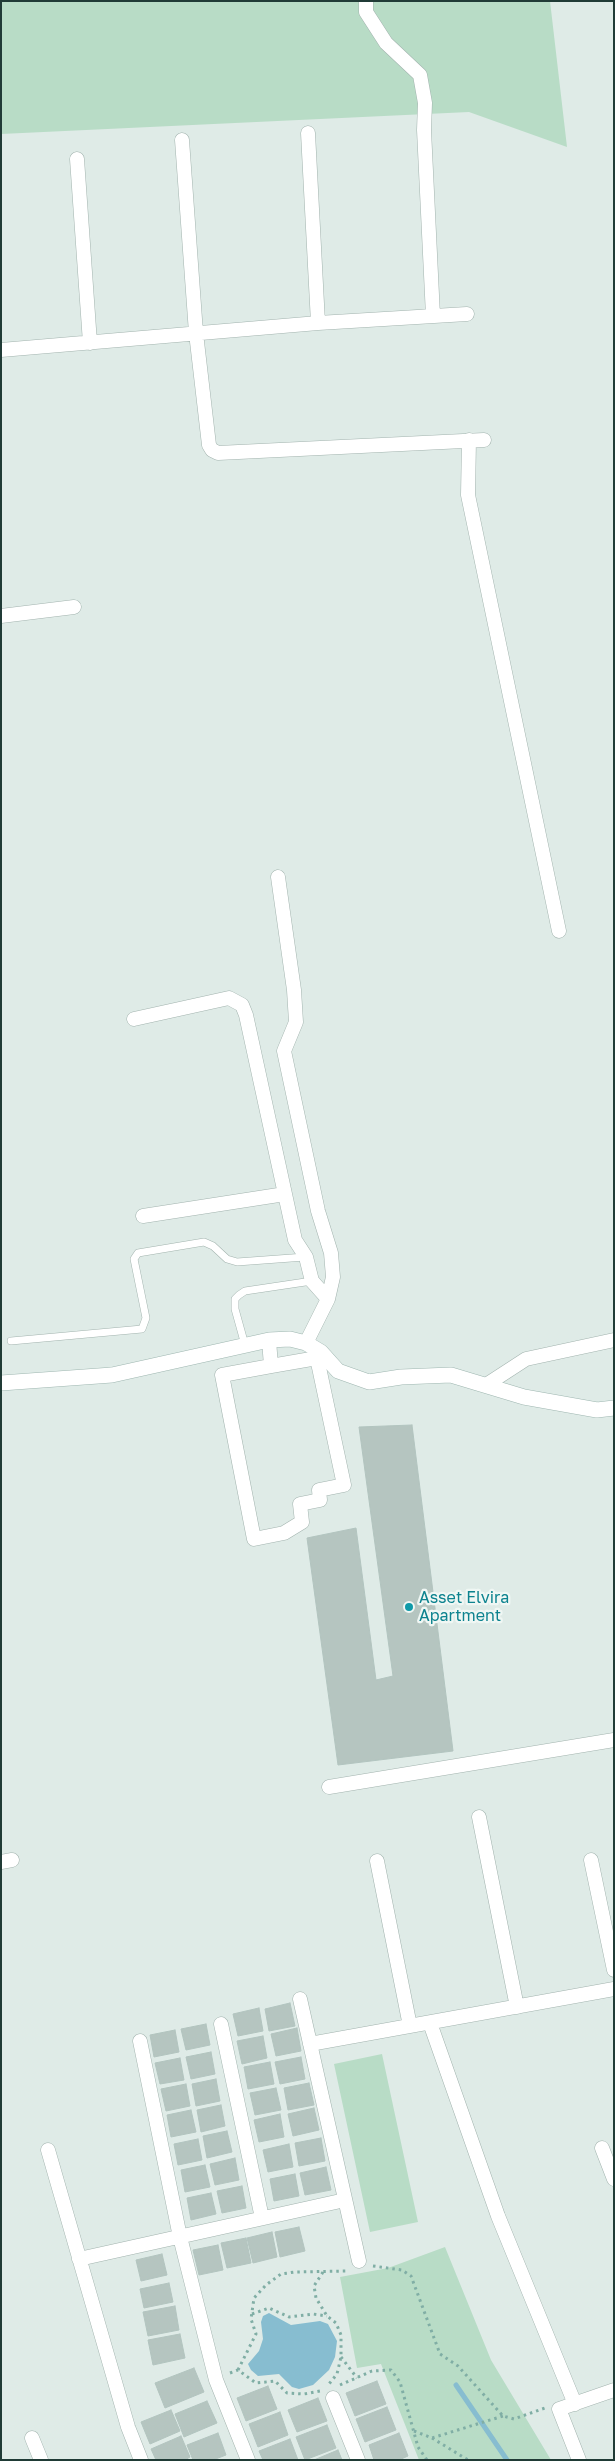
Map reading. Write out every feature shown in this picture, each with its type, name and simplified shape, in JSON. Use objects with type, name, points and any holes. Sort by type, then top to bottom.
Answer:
[{"type":"street","points":[[366,1],[366,12],[386,43],[420,75],[425,103],[424,130],[434,316]]},
{"type":"street","points":[[308,133],[318,323]]},
{"type":"street","points":[[182,140],[196,333],[208,445],[218,454],[484,440]]},
{"type":"street","points":[[77,159],[90,343]]},
{"type":"street","points":[[1,350],[318,323],[467,314]]},
{"type":"street","points":[[469,440],[468,495],[558,931]]},
{"type":"street","points":[[1,616],[74,607]]},
{"type":"street","points":[[278,877],[294,990],[296,1022],[284,1051],[318,1211],[331,1253],[332,1277],[328,1299],[306,1343]]},
{"type":"street","points":[[134,1019],[229,998],[242,1004],[295,1240],[306,1257],[312,1282],[328,1299]]},
{"type":"street","points":[[143,1216],[285,1194]]},
{"type":"street","points":[[1,1384],[112,1374],[269,1340],[290,1339],[306,1343],[321,1352],[338,1370],[369,1382],[451,1375],[524,1396],[597,1410],[614,1408]]},
{"type":"street","points":[[269,1340],[271,1366]]},
{"type":"street","points":[[486,1385],[526,1359],[614,1340]]},
{"type":"street","points":[[316,1358],[344,1485],[319,1490],[320,1500],[300,1504],[302,1522],[284,1532],[254,1539],[222,1375],[271,1366],[316,1358]]},
{"type":"street","points":[[329,1786],[614,1740]]},
{"type":"street","points":[[479,1817],[517,2007]]},
{"type":"street","points":[[592,1860],[614,1970]]},
{"type":"street","points":[[377,1861],[410,2026]]},
{"type":"street","points":[[310,2044],[614,1989]]},
{"type":"street","points":[[300,1999],[359,2266]]},
{"type":"street","points":[[430,2023],[498,2216],[575,2404]]},
{"type":"street","points":[[221,2024],[262,2218]]},
{"type":"street","points":[[140,2041],[180,2236],[216,2380],[248,2460]]},
{"type":"street","points":[[602,2148],[614,2179]]},
{"type":"street","points":[[48,2150],[128,2427],[141,2460]]},
{"type":"street","points":[[79,2258],[345,2200]]},
{"type":"street","points":[[579,2460],[559,2409],[614,2390]]},
{"type":"street","points":[[329,2394],[358,2460]]},
{"type":"street","points":[[32,2438],[41,2460]]},
{"type":"lane","points":[[11,1341],[142,1329],[146,1318],[134,1260],[138,1253],[204,1242],[213,1246],[226,1259],[237,1262],[306,1257]]},
{"type":"lane","points":[[245,1345],[235,1309],[235,1299],[239,1295],[245,1291],[312,1282]]},
{"type":"path","points":[[238,2370],[256,2334],[252,2315],[254,2298],[266,2285],[281,2274],[324,2272],[378,2265],[402,2270],[411,2276],[440,2354],[458,2366],[503,2416],[514,2420],[548,2407],[559,2409]]},
{"type":"path","points":[[324,2272],[314,2286],[316,2298],[327,2316],[336,2323],[341,2335],[341,2356],[337,2374],[329,2394]]},
{"type":"path","points":[[252,2315],[269,2308],[289,2317],[313,2314],[327,2316]]},
{"type":"path","points":[[341,2356],[357,2378]]},
{"type":"path","points":[[432,2438],[488,2419],[503,2416]]},
{"type":"path","points":[[413,2431],[432,2438],[468,2460]]},
{"type":"green space","points":[[1,1],[550,1],[567,147],[469,112],[1,134]]},
{"type":"green space","points":[[382,2054],[418,2222],[370,2232],[334,2064]]},
{"type":"green space","points":[[445,2247],[491,2360],[551,2460],[419,2460],[381,2364],[357,2368],[340,2277],[388,2268]]},
{"type":"water","points":[[269,2313],[291,2325],[320,2321],[328,2324],[337,2341],[335,2357],[329,2370],[313,2385],[299,2389],[292,2387],[279,2374],[258,2376],[251,2370],[248,2364],[259,2351],[263,2339],[261,2322],[263,2316]]},
{"type":"building","name":"Asset Elvira Apartment","points":[[412,1425],[453,1751],[338,1765],[307,1538],[356,1528],[376,1680],[393,1676],[359,1427]]},
{"type":"building","points":[[290,2003],[295,2026],[269,2031],[265,2009]]},
{"type":"building","points":[[259,2008],[263,2031],[238,2036],[233,2014]]},
{"type":"building","points":[[206,2024],[210,2045],[186,2050],[181,2029]]},
{"type":"building","points":[[297,2028],[301,2051],[276,2056],[271,2034]]},
{"type":"building","points":[[175,2030],[179,2052],[154,2057],[150,2035]]},
{"type":"building","points":[[263,2036],[267,2058],[242,2064],[237,2041]]},
{"type":"building","points":[[211,2052],[215,2074],[191,2079],[186,2057]]},
{"type":"building","points":[[301,2057],[305,2079],[280,2084],[275,2062]]},
{"type":"building","points":[[180,2058],[184,2080],[160,2084],[155,2063]]},
{"type":"building","points":[[270,2062],[274,2084],[248,2089],[244,2067]]},
{"type":"building","points":[[216,2079],[220,2101],[196,2106],[192,2084]]},
{"type":"building","points":[[309,2083],[314,2105],[288,2110],[284,2088]]},
{"type":"building","points":[[186,2084],[190,2106],[166,2111],[161,2089]]},
{"type":"building","points":[[276,2088],[281,2110],[255,2115],[250,2093]]},
{"type":"building","points":[[221,2105],[225,2126],[201,2132],[197,2110]]},
{"type":"building","points":[[314,2108],[319,2130],[293,2136],[288,2114]]},
{"type":"building","points":[[191,2110],[196,2132],[171,2137],[167,2115]]},
{"type":"building","points":[[280,2114],[284,2137],[259,2142],[254,2120]]},
{"type":"building","points":[[227,2131],[232,2152],[207,2158],[203,2136]]},
{"type":"building","points":[[321,2138],[325,2161],[299,2166],[295,2143]]},
{"type":"building","points":[[198,2139],[202,2160],[178,2165],[174,2144]]},
{"type":"building","points":[[289,2144],[293,2167],[268,2172],[263,2150]]},
{"type":"building","points":[[235,2158],[239,2180],[215,2185],[210,2164]]},
{"type":"building","points":[[205,2165],[210,2187],[185,2192],[181,2170]]},
{"type":"building","points":[[326,2167],[331,2190],[305,2195],[300,2173]]},
{"type":"building","points":[[295,2174],[299,2196],[274,2201],[270,2179]]},
{"type":"building","points":[[242,2186],[246,2208],[222,2213],[217,2191]]},
{"type":"building","points":[[211,2193],[216,2214],[191,2220],[187,2198]]},
{"type":"building","points":[[299,2227],[305,2251],[280,2257],[275,2232]]},
{"type":"building","points":[[272,2232],[277,2257],[253,2263],[247,2238]]},
{"type":"building","points":[[246,2238],[251,2263],[227,2268],[221,2243]]},
{"type":"building","points":[[218,2245],[223,2270],[199,2275],[193,2250]]},
{"type":"building","points":[[162,2254],[167,2275],[141,2281],[136,2260]]},
{"type":"building","points":[[169,2283],[173,2302],[144,2308],[140,2289]]},
{"type":"building","points":[[175,2306],[179,2330],[148,2336],[143,2312]]},
{"type":"building","points":[[180,2334],[185,2358],[153,2365],[148,2340]]},
{"type":"building","points":[[194,2368],[204,2392],[165,2408],[155,2383]]},
{"type":"building","points":[[377,2381],[386,2404],[355,2416],[346,2393]]},
{"type":"building","points":[[268,2386],[277,2409],[246,2421],[237,2398]]},
{"type":"building","points":[[318,2398],[327,2421],[297,2432],[288,2410]]},
{"type":"building","points":[[207,2401],[217,2423],[184,2437],[175,2414]]},
{"type":"building","points":[[387,2407],[396,2430],[365,2442],[356,2419]]},
{"type":"building","points":[[171,2410],[180,2431],[150,2444],[141,2422]]},
{"type":"building","points":[[280,2412],[288,2435],[258,2447],[249,2424]]},
{"type":"building","points":[[327,2425],[336,2448],[305,2460],[296,2437]]},
{"type":"building","points":[[218,2433],[226,2455],[213,2460],[193,2460],[187,2445]]},
{"type":"building","points":[[399,2433],[408,2456],[399,2460],[374,2460],[369,2445]]},
{"type":"building","points":[[181,2436],[190,2457],[185,2460],[156,2460],[151,2449]]},
{"type":"building","points":[[290,2439],[298,2460],[263,2460],[259,2451]]},
{"type":"building","points":[[338,2450],[342,2460],[314,2460]]},
{"type":"waterway","points":[[456,2385],[507,2460]]},
{"type":"place","name":"Asset Elvira Apartment","points":[[409,1607]]}]
